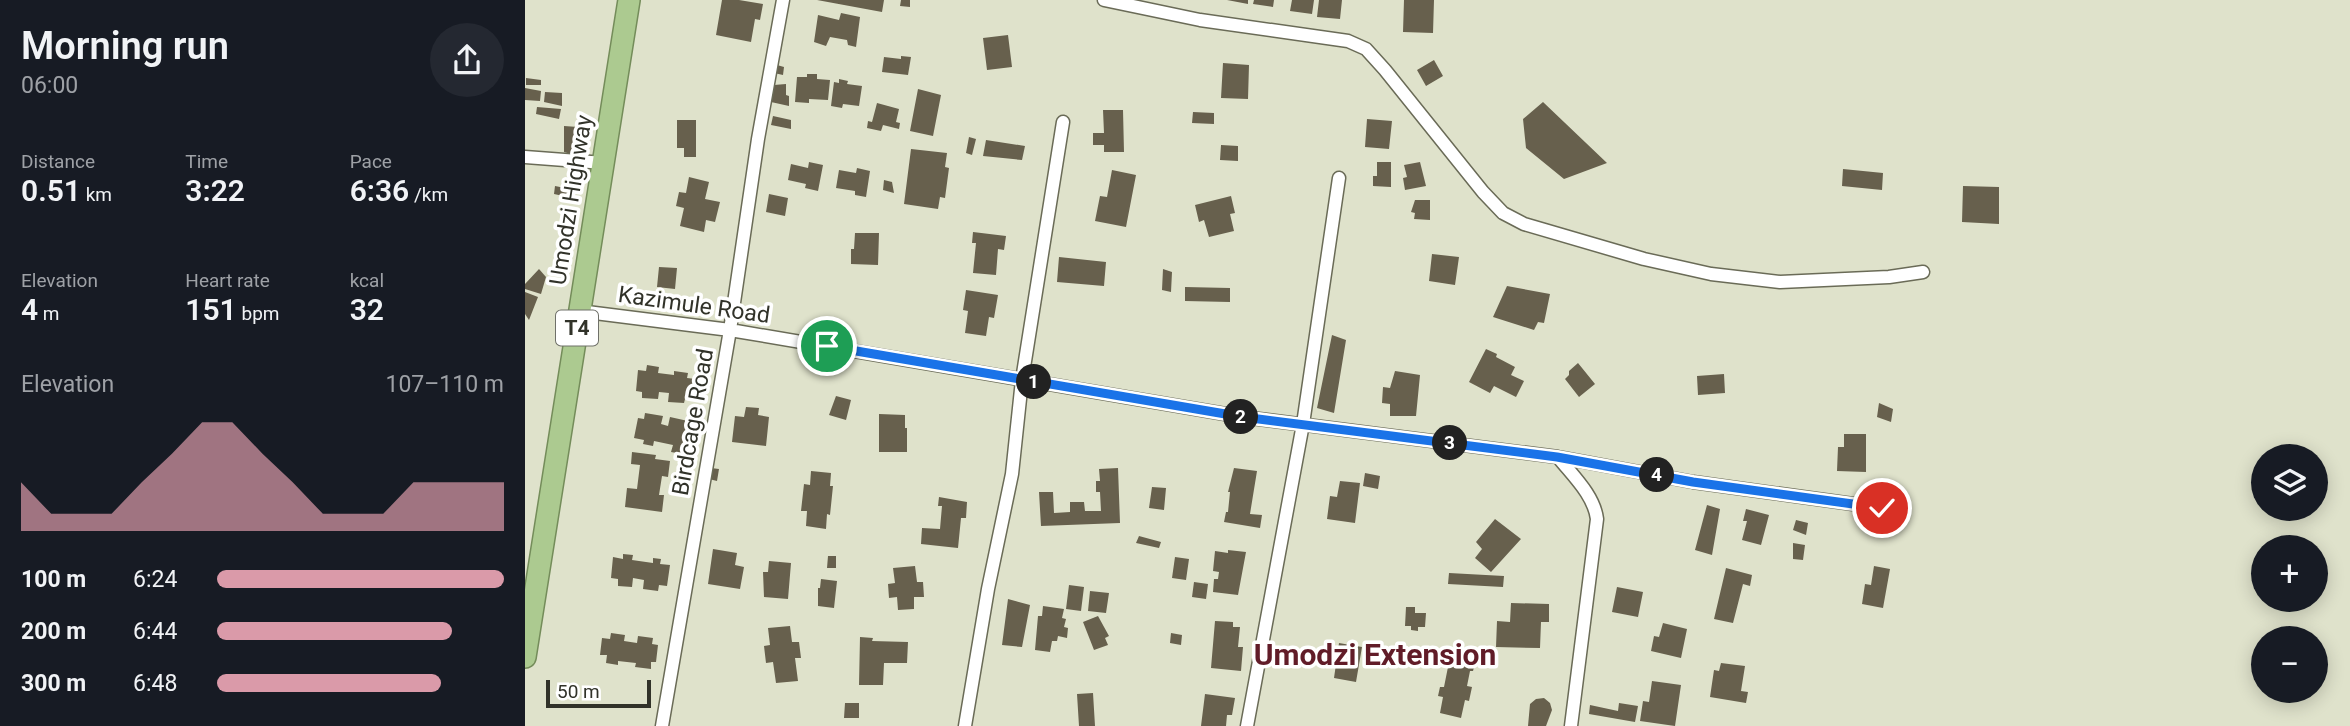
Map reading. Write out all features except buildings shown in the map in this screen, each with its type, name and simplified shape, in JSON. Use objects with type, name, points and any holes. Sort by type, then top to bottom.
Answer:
[{"type":"highway","name":"Umodzi Highway","points":[[525,657],[629,0]]},
{"type":"street","name":"Birdcage Road","points":[[662,726],[783,0]]},
{"type":"street","points":[[1104,0],[1200,20],[1348,41],[1366,48],[1421,112],[1483,192],[1503,213],[1524,224],[1711,274],[1780,282],[1889,277],[1923,272]]},
{"type":"street","points":[[965,726],[988,589],[1012,474],[1022,380],[1063,122]]},
{"type":"street","points":[[525,158],[604,163]]},
{"type":"street","points":[[1247,726],[1303,424],[1339,178]]},
{"type":"street","name":"Kazimule Road","points":[[579,311],[730,330],[1243,417],[1557,457],[1693,482],[1882,508]]},
{"type":"street","points":[[1557,457],[1587,494],[1595,508],[1597,519],[1571,726]]},
{"type":"district","name":"Umodzi Extension","points":[[1375,654]]},
{"type":"route","points":[[827,346],[1243,417],[1557,457],[1693,482],[1882,508]]}]
